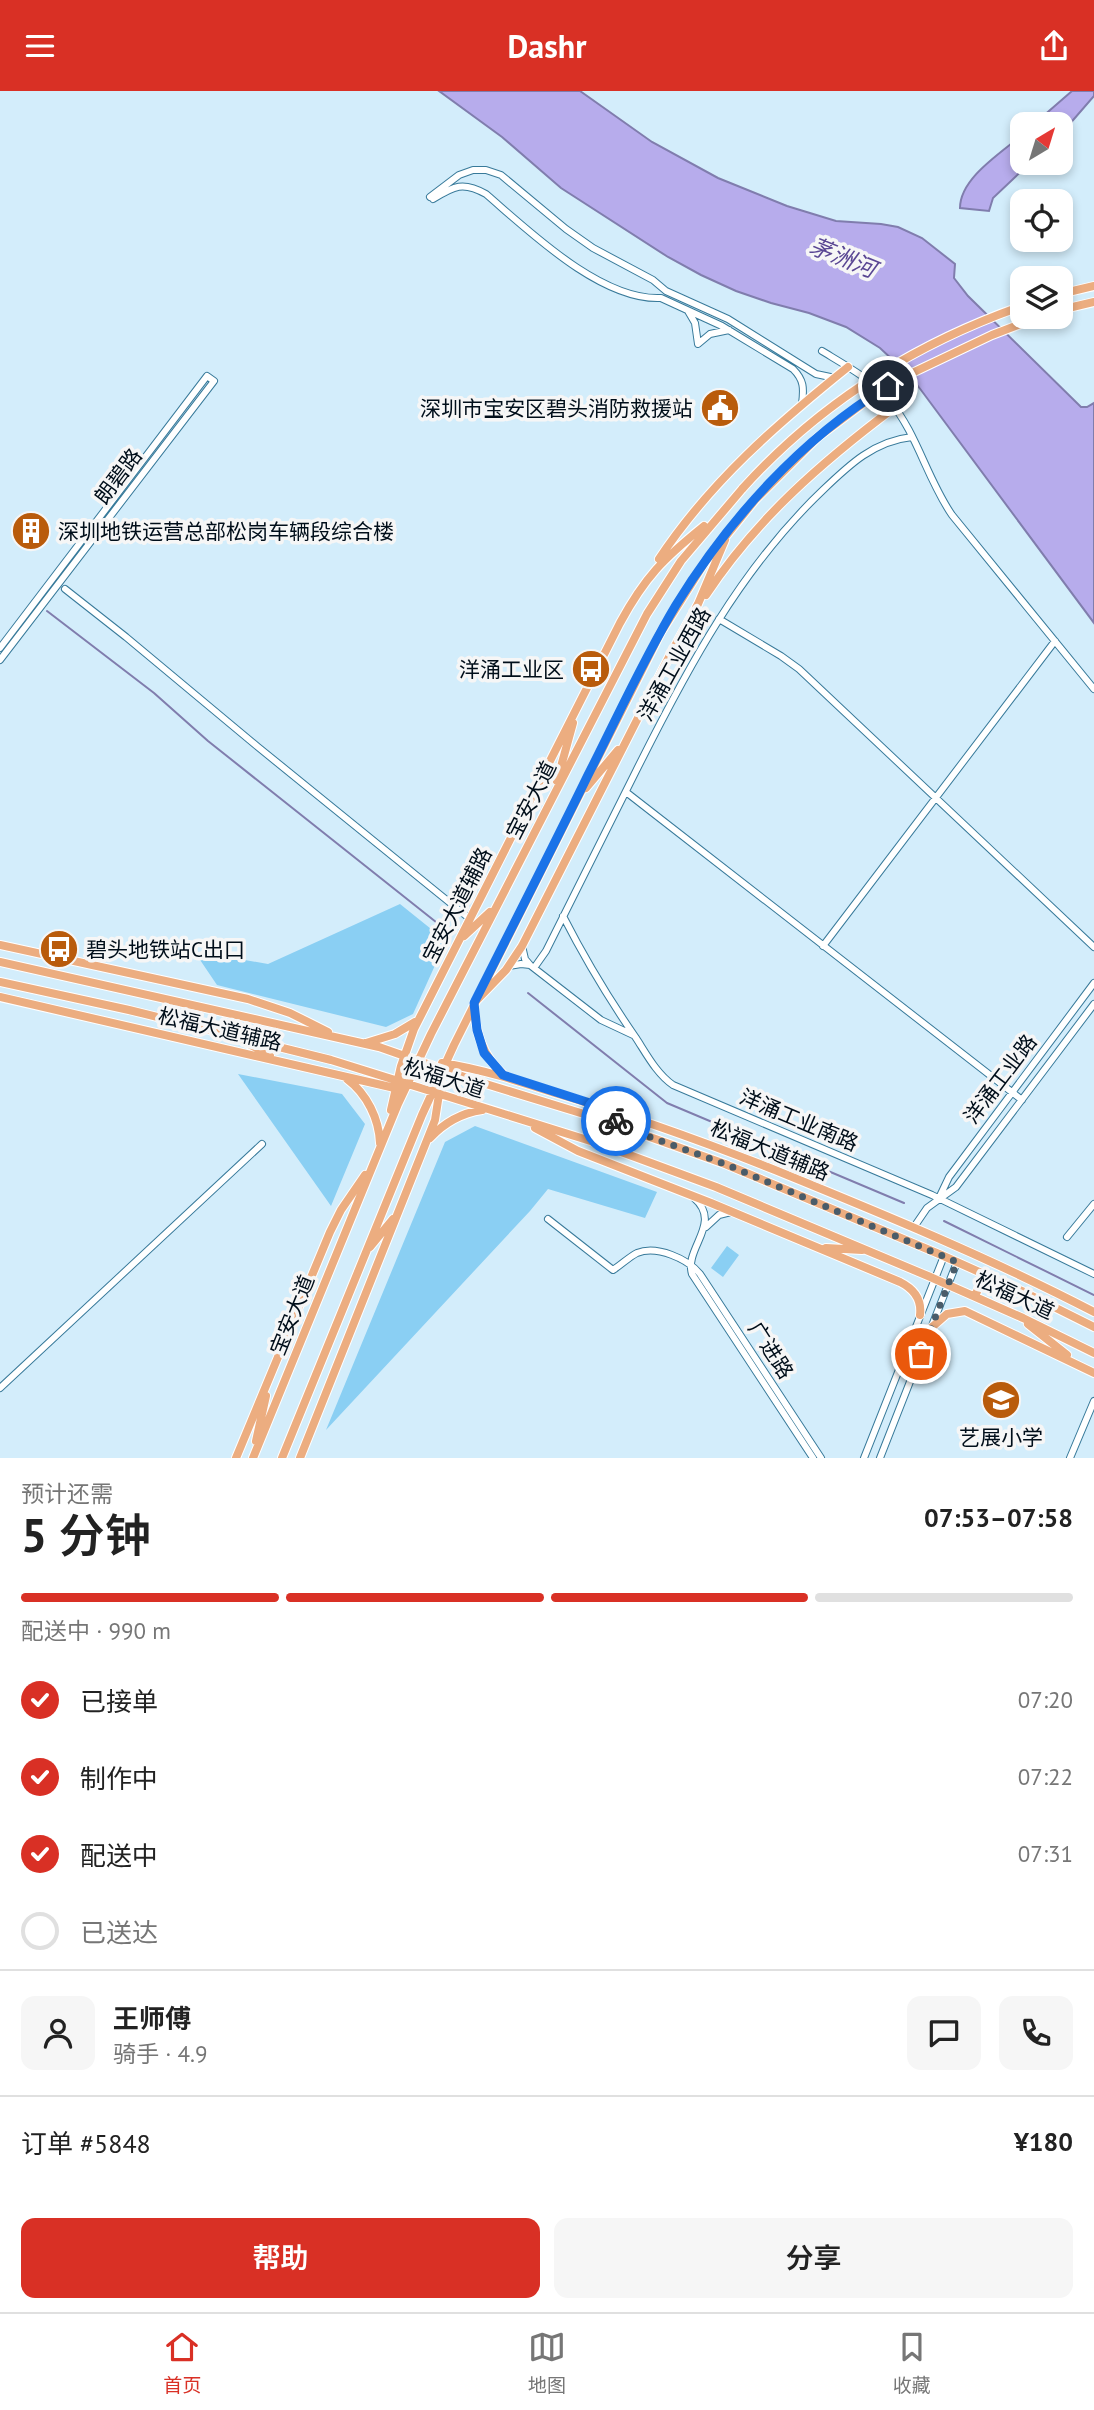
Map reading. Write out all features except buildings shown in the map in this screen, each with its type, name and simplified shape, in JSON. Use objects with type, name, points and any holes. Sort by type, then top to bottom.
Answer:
[{"type":"main road","points":[[1073,291],[1094,286]]},
{"type":"main road","points":[[1073,307],[1094,302]]},
{"type":"main road","name":"宝安大道","points":[[253,1458],[381,1145],[400,1086],[419,1059],[655,600],[681,561],[727,506],[795,436],[872,377],[973,326],[1010,311]]},
{"type":"main road","name":"宝安大道","points":[[444,1066],[661,632],[695,576],[732,526],[755,499],[824,432],[878,392],[910,374],[1010,328]]},
{"type":"main road","points":[[646,579],[676,534],[707,495],[752,449],[848,367]]},
{"type":"main road","points":[[693,615],[734,557],[778,506],[819,466],[895,407]]},
{"type":"main road","name":"宝安大道辅路","points":[[400,1086],[405,1054],[420,1018],[620,623],[646,579],[670,554],[727,506]]},
{"type":"main road","points":[[509,1079],[484,1053],[477,1030],[474,1003],[509,966],[522,946],[693,615],[732,526]]},
{"type":"main road","points":[[550,803],[581,700]]},
{"type":"main road","points":[[570,811],[631,732]]},
{"type":"main road","points":[[456,946],[499,902]]},
{"type":"main road","name":"松福大道辅路","points":[[0,945],[248,999],[290,1013],[340,1038]]},
{"type":"main road","name":"松福大道","points":[[0,962],[340,1038],[419,1059]]},
{"type":"main road","name":"松福大道","points":[[0,982],[226,1033],[331,1060],[400,1086],[436,1093],[597,1143],[682,1174],[935,1278],[1094,1353]]},
{"type":"main road","name":"松福大道辅路","points":[[0,997],[345,1078],[400,1086]]},
{"type":"main road","points":[[365,1044],[401,1031],[420,1018]]},
{"type":"main road","points":[[226,1033],[281,1061]]},
{"type":"main road","name":"松福大道辅路","points":[[419,1059],[444,1066],[477,1069],[593,1104],[710,1145],[914,1227],[1027,1278],[1094,1312]]},
{"type":"main road","points":[[300,1458],[435,1120],[436,1093],[444,1066]]},
{"type":"main road","name":"松福大道","points":[[444,1066],[725,1164],[985,1274],[1094,1327]]},
{"type":"main road","points":[[345,1078],[367,1101],[377,1123],[381,1145]]},
{"type":"main road","name":"宝安大道","points":[[282,1458],[364,1255],[436,1093]]},
{"type":"main road","points":[[593,1104],[633,1131]]},
{"type":"main road","points":[[424,1146],[448,1123],[474,1111],[487,1109]]},
{"type":"main road","points":[[524,1121],[578,1151],[734,1212],[904,1284],[918,1297],[920,1315]]},
{"type":"main road","points":[[236,1458],[330,1232],[346,1201],[373,1164]]},
{"type":"main road","points":[[364,1255],[400,1210]]},
{"type":"main road","points":[[816,1246],[872,1252]]},
{"type":"main road","points":[[975,1296],[985,1274]]},
{"type":"main road","points":[[931,1328],[947,1314],[965,1311],[1094,1373]]},
{"type":"main road","points":[[1008,1311],[1084,1368]]},
{"type":"main road","points":[[253,1458],[271,1376]]},
{"type":"street","points":[[802,404],[802,378],[793,369],[730,330],[661,298],[650,299],[605,283],[570,263],[475,187],[463,185],[451,188],[432,198],[458,175],[472,170],[486,170],[501,175],[593,248],[653,280],[666,291],[728,319],[816,374],[835,378]]},
{"type":"street","points":[[687,310],[695,323],[698,344],[710,334],[730,330]]},
{"type":"street","points":[[822,351],[877,388],[895,407],[941,499],[952,515],[1094,689]]},
{"type":"street","name":"朗碧路","points":[[0,648],[210,378],[0,660]]},
{"type":"street","name":"洋涌工业西路","points":[[532,967],[546,951],[677,690],[719,619],[772,544],[826,487],[875,447],[889,441],[912,437]]},
{"type":"street","points":[[65,590],[470,919]]},
{"type":"street","points":[[719,619],[793,664],[1094,947]]},
{"type":"street","points":[[823,946],[1055,641]]},
{"type":"street","points":[[626,792],[1022,1100]]},
{"type":"street","name":"洋涌工业南路","points":[[563,916],[595,976],[634,1036],[660,1073],[678,1089],[939,1198],[1094,1274]]},
{"type":"street","points":[[522,946],[532,967],[601,1020],[634,1036]]},
{"type":"street","points":[[509,966],[517,964],[532,967]]},
{"type":"street","name":"洋涌工业路","points":[[939,1198],[949,1177],[1094,983]]},
{"type":"street","name":"洋涌工业路","points":[[914,1227],[927,1208],[956,1187],[1094,1004]]},
{"type":"street","points":[[0,1388],[262,1144]]},
{"type":"street","points":[[689,1194],[702,1208],[704,1229]]},
{"type":"street","points":[[1068,1237],[1094,1204]]},
{"type":"street","points":[[548,1219],[613,1270],[639,1252],[659,1251],[690,1263],[704,1229],[719,1215],[734,1212]]},
{"type":"street","points":[[864,1458],[944,1256]]},
{"type":"street","points":[[880,1458],[957,1262]]},
{"type":"street","name":"广进路","points":[[690,1263],[695,1279],[813,1458]]},
{"type":"street","name":"广进路","points":[[690,1263],[700,1274],[821,1458]]},
{"type":"street","points":[[1070,1458],[1094,1401]]},
{"type":"shaded area","points":[[400,904],[446,941],[413,1014],[386,1027],[217,985],[194,951],[268,964]]},
{"type":"shaded area","points":[[238,1074],[342,1094],[365,1124],[331,1206]]},
{"type":"shaded area","points":[[475,1126],[657,1192],[645,1218],[548,1189],[326,1430],[445,1142]]},
{"type":"shaded area","points":[[727,1246],[739,1255],[723,1277],[711,1268]]},
{"type":"water","name":"茅洲河","points":[[439,91],[580,91],[652,142],[718,178],[787,206],[836,221],[898,227],[922,238],[955,264],[954,278],[968,296],[1081,407],[1094,403],[1094,623],[921,390],[880,348],[846,327],[736,291],[668,257],[561,188],[502,137]]},
{"type":"water","points":[[1072,91],[1094,91],[1094,96],[1073,120],[1073,112],[1048,112]]},
{"type":"water","points":[[1010,145],[1010,175],[1017,175],[993,198],[989,211],[960,208],[967,186]]},
{"type":"waterway","points":[[47,611],[154,693],[208,741],[441,926]]},
{"type":"waterway","points":[[528,993],[667,1103],[904,1203]]},
{"type":"waterway","points":[[944,1221],[1094,1295]]},
{"type":"way so far","points":[[616,1121],[633,1131],[725,1164],[957,1262],[921,1354]]},
{"type":"place","name":"深圳市宝安区碧头消防救援站","points":[[720,408]]},
{"type":"place","name":"深圳地铁运营总部松岗车辆段综合楼","points":[[31,531]]},
{"type":"place","name":"洋涌工业区","points":[[591,669]]},
{"type":"place","name":"碧头地铁站C出口","points":[[59,949]]},
{"type":"place","name":"艺展小学","points":[[1001,1400]]},
{"type":"route","points":[[616,1121],[593,1104],[503,1075],[484,1053],[477,1030],[474,1003],[653,646],[713,549],[790,463],[842,417],[888,386]]}]
